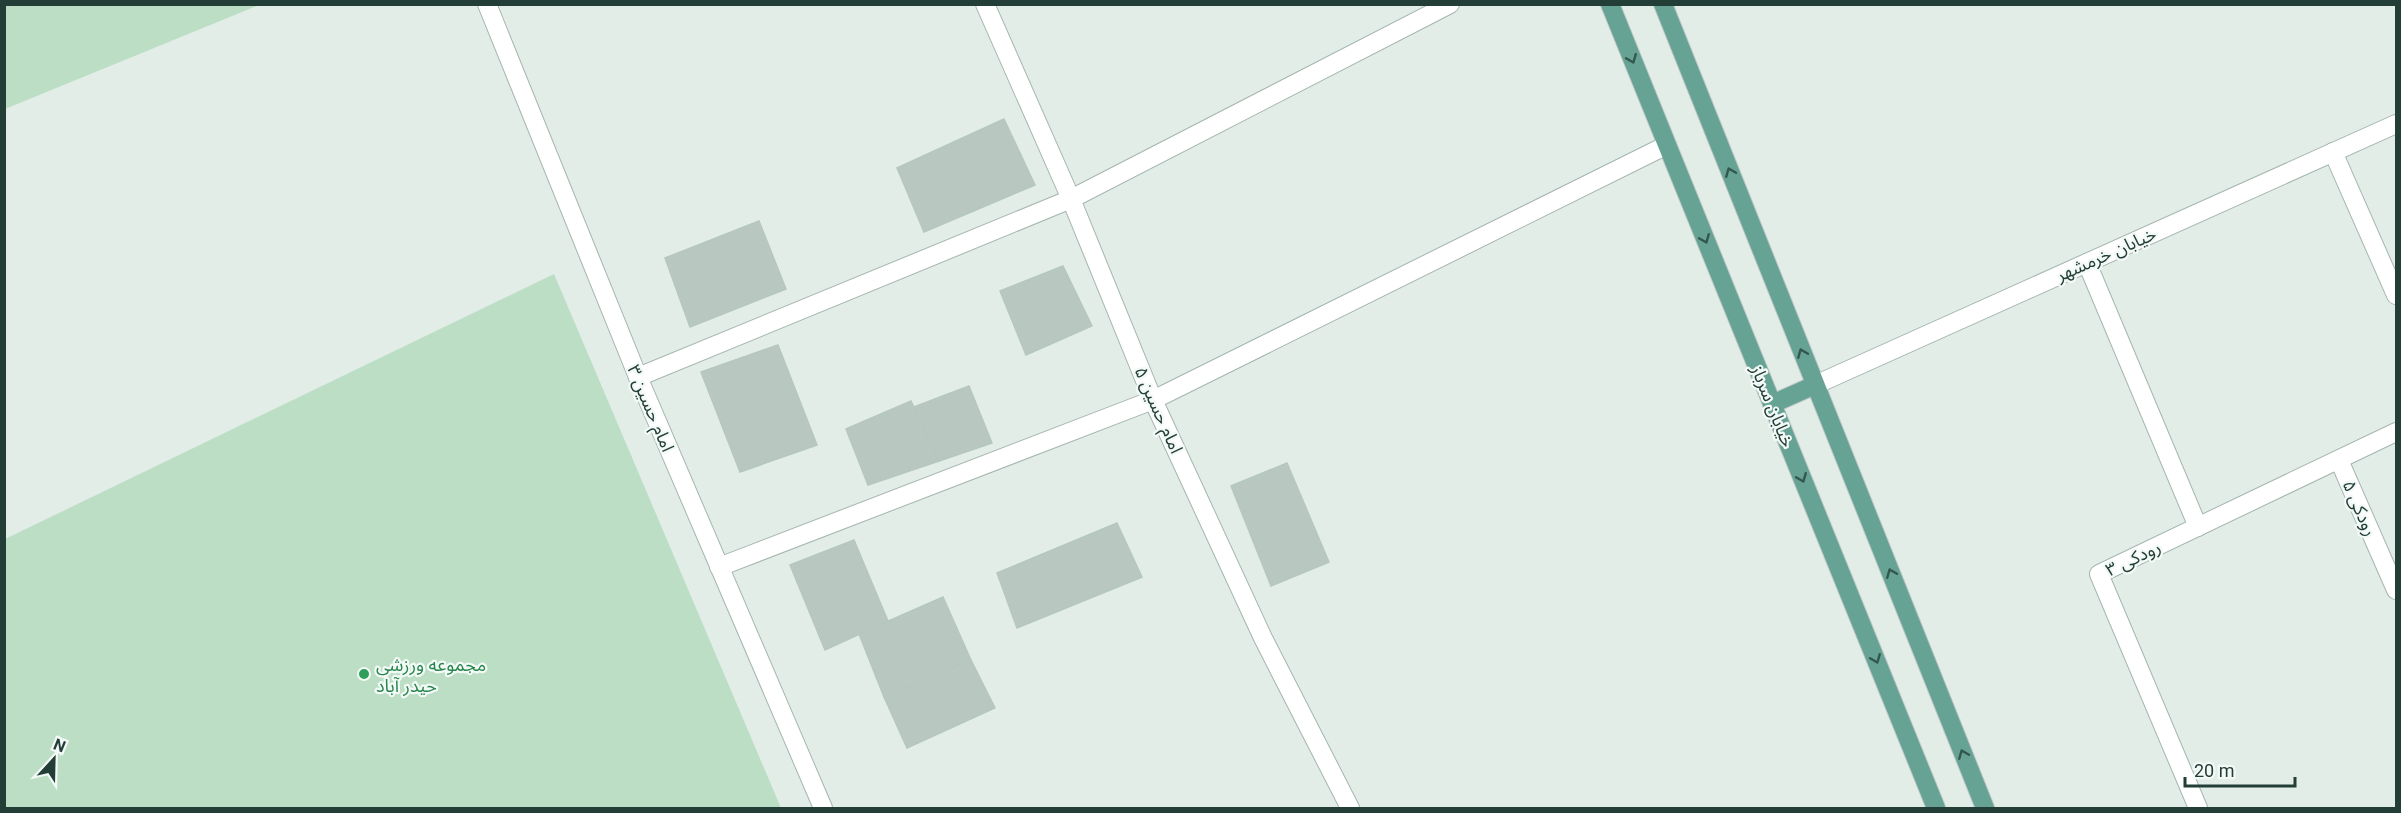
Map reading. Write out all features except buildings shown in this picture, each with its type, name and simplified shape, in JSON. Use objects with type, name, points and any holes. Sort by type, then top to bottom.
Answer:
[{"type":"main road","name":"خیابان سرباز","points":[[1610,4],[1936,808]]},
{"type":"main road","points":[[1663,4],[1985,808]]},
{"type":"main road","points":[[1772,404],[1815,385]]},
{"type":"street","name":"امام حسین ۳","points":[[487,4],[638,377],[823,808]]},
{"type":"street","name":"امام حسین ۵","points":[[984,4],[1071,199],[1153,400],[1263,638],[1350,808]]},
{"type":"street","points":[[638,377],[1071,199],[1450,4]]},
{"type":"street","name":"خیابان خرمشهر","points":[[1815,385],[2397,124]]},
{"type":"street","points":[[719,567],[1153,400],[1667,145]]},
{"type":"street","points":[[2333,152],[2397,295]]},
{"type":"street","points":[[2086,263],[2198,527]]},
{"type":"street","name":"رودکی ۳","points":[[2198,808],[2098,574],[2397,432]]},
{"type":"street","name":"رودکی ۵","points":[[2339,460],[2397,590]]},
{"type":"green space","points":[[5,4],[259,4],[259,5],[5,109]]},
{"type":"green space","name":"مجموعه ورزشی حیدر آباد","points":[[554,274],[781,808],[5,808],[5,539]]},
{"type":"place","name":"مجموعه ورزشی حیدر آباد","points":[[364,674]]}]
